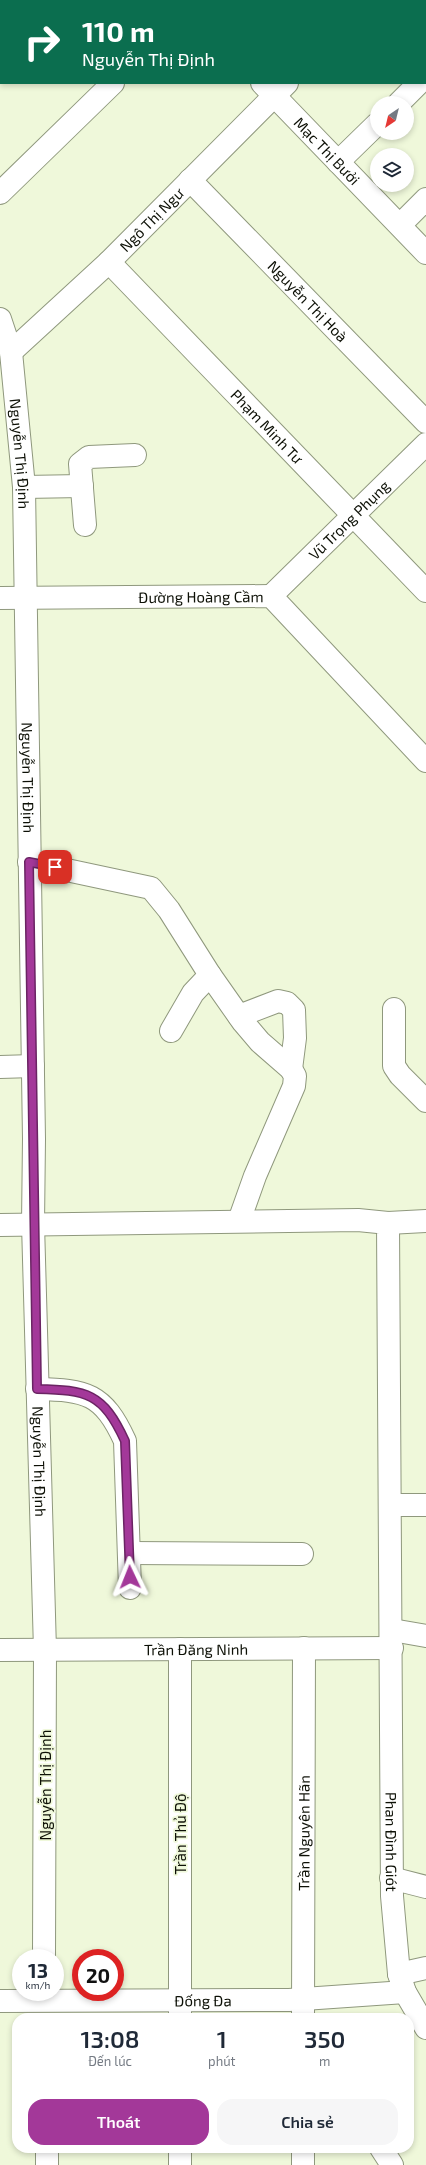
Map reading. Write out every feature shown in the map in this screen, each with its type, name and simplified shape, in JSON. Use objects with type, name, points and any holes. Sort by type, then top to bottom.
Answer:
[{"type":"street","points":[[0,193],[112,84]]},
{"type":"street","points":[[406,96],[418,84]]},
{"type":"street","name":"Mạc Thị Bưởi","points":[[275,87],[338,162],[426,253]]},
{"type":"street","name":"Ngô Thị Ngư","points":[[11,352],[109,262],[190,180],[275,87]]},
{"type":"street","points":[[338,162],[370,131]]},
{"type":"street","name":"Nguyễn Thị Hoà","points":[[190,180],[426,422]]},
{"type":"street","points":[[400,225],[426,199]]},
{"type":"street","name":"Phạm Minh Tư","points":[[109,262],[426,592]]},
{"type":"street","name":"Nguyễn Thị Định","points":[[0,319],[11,352],[24,487],[34,1224],[37,1389],[45,1650],[44,1949]]},
{"type":"street","name":"Vũ Trọng Phụng","points":[[271,596],[426,444]]},
{"type":"street","points":[[85,525],[80,464],[82,460],[89,457],[135,455]]},
{"type":"street","points":[[24,487],[82,486]]},
{"type":"street","name":"Đường Hoàng Cầm","points":[[0,598],[271,596],[426,761]]},
{"type":"street","points":[[29,862],[151,888],[170,910],[210,975],[239,1016],[260,1042],[291,1069],[295,1076],[294,1086],[255,1176],[239,1221]]},
{"type":"street","points":[[171,1031],[185,1004],[210,975]]},
{"type":"street","points":[[239,1016],[278,1001],[287,1003],[294,1010],[295,1038],[291,1069]]},
{"type":"street","points":[[394,1009],[394,1066],[400,1075],[426,1101]]},
{"type":"street","points":[[0,1067],[33,1066]]},
{"type":"street","points":[[0,1225],[239,1221],[358,1220],[388,1223],[426,1221]]},
{"type":"street","name":"Phan Đình Giót","points":[[388,1223],[392,1639],[391,1878],[394,1930],[402,1983],[426,2028]]},
{"type":"street","points":[[37,1389],[69,1390],[86,1393],[103,1406],[117,1424],[125,1441],[130,1588]]},
{"type":"street","points":[[390,1505],[426,1505]]},
{"type":"street","points":[[129,1553],[302,1554]]},
{"type":"street","name":"Trần Đăng Ninh","points":[[0,1650],[304,1648],[426,1636]]},
{"type":"street","name":"Trần Nguyên Hãn","points":[[303,2008],[304,1648]]},
{"type":"street","name":"Trần Thủ Độ","points":[[180,1649],[180,2009]]},
{"type":"street","points":[[391,1878],[426,1887]]},
{"type":"street","name":"Đống Đa","points":[[0,2001],[180,2009],[289,2000],[303,2008],[402,1983],[426,1968]]},
{"type":"street","points":[[47,2153],[47,2165]]},
{"type":"street","points":[[180,2153],[180,2165]]},
{"type":"street","points":[[303,2153],[303,2165]]},
{"type":"street","points":[[384,2153],[392,2165]]},
{"type":"route","points":[[55,867],[29,862],[37,1389],[69,1390],[86,1393],[103,1406],[117,1424],[125,1441],[130,1577]]}]
